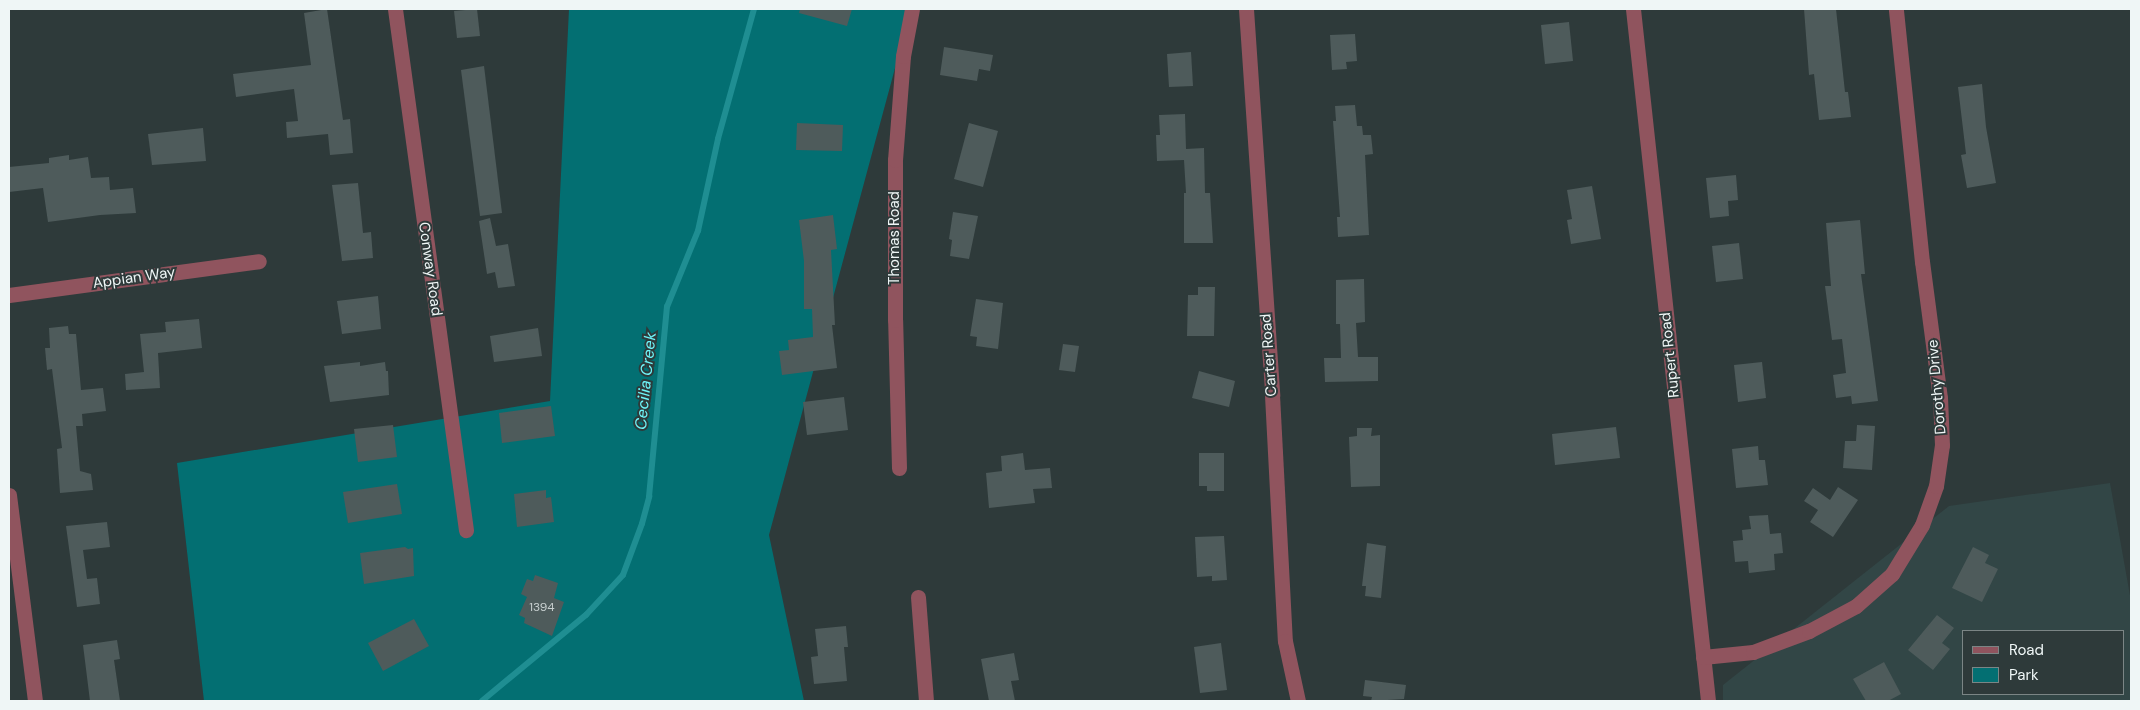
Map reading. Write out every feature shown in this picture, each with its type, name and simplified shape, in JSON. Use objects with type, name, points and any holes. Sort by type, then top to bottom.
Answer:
[{"type":"street","name":"Conway Road","points":[[395,9],[466,530]]},
{"type":"street","name":"Thomas Road","points":[[899,468],[894,320],[895,160],[903,56],[912,9]]},
{"type":"street","name":"Carter Road","points":[[1246,9],[1272,405],[1285,641],[1298,701]]},
{"type":"street","name":"Rupert Road","points":[[1634,9],[1708,701]]},
{"type":"street","name":"Dorothy Drive","points":[[1702,657],[1752,652],[1810,631],[1856,606],[1892,574],[1922,525],[1936,486],[1942,445],[1940,398],[1921,252],[1896,9]]},
{"type":"street","name":"Appian Way","points":[[9,295],[259,261]]},
{"type":"street","points":[[9,495],[35,701]]},
{"type":"street","points":[[918,597],[926,701]]},
{"type":"shaded area","points":[[2110,483],[2131,601],[2131,701],[1723,701],[1723,685],[1949,506]]},
{"type":"green space","points":[[569,9],[911,9],[769,535],[804,701],[204,701],[177,463],[550,401]]},
{"type":"building","points":[[327,9],[343,120],[350,119],[353,153],[330,155],[328,134],[287,138],[286,122],[298,121],[294,89],[236,97],[233,74],[311,65],[304,13]]},
{"type":"building","points":[[477,9],[480,36],[457,38],[454,11]]},
{"type":"building","points":[[800,9],[852,9],[847,26],[799,13]]},
{"type":"building","points":[[1804,9],[1836,9],[1845,92],[1848,92],[1851,117],[1819,120],[1814,74],[1809,75]]},
{"type":"building","points":[[1569,22],[1573,61],[1545,64],[1541,25]]},
{"type":"building","points":[[1355,34],[1357,61],[1346,62],[1347,69],[1332,70],[1330,35]]},
{"type":"building","points":[[944,47],[993,55],[990,71],[979,69],[977,81],[940,75]]},
{"type":"building","points":[[1191,52],[1193,86],[1169,87],[1167,54]]},
{"type":"building","points":[[484,66],[502,213],[480,216],[461,70]]},
{"type":"building","points":[[1982,84],[1986,127],[1996,183],[1967,188],[1961,155],[1966,154],[1958,87]]},
{"type":"building","points":[[1355,105],[1357,126],[1362,126],[1363,135],[1371,135],[1373,154],[1365,155],[1369,235],[1338,237],[1337,217],[1340,217],[1333,121],[1336,121],[1335,106]]},
{"type":"building","points":[[1185,114],[1186,149],[1204,148],[1205,193],[1210,193],[1213,243],[1184,243],[1184,193],[1186,193],[1184,160],[1157,161],[1156,135],[1160,135],[1159,115]]},
{"type":"building","points":[[797,123],[843,125],[842,151],[796,150]]},
{"type":"building","points":[[969,123],[998,131],[983,187],[954,179]]},
{"type":"building","points":[[203,128],[206,161],[152,165],[148,134]]},
{"type":"building","points":[[69,155],[69,160],[88,157],[91,178],[109,177],[110,190],[133,188],[136,213],[100,215],[48,222],[43,188],[9,192],[9,167],[49,163],[49,158]]},
{"type":"building","points":[[1736,175],[1738,200],[1728,201],[1729,216],[1710,218],[1706,178]]},
{"type":"building","points":[[358,183],[363,233],[371,232],[373,258],[342,261],[332,185]]},
{"type":"building","points":[[1592,186],[1601,239],[1571,244],[1567,220],[1572,219],[1567,190]]},
{"type":"building","points":[[953,212],[978,216],[969,259],[950,256],[952,240],[949,239]]},
{"type":"building","points":[[833,215],[837,249],[831,250],[835,325],[832,325],[837,368],[782,375],[779,351],[789,350],[788,340],[813,337],[812,309],[804,309],[804,261],[799,220]]},
{"type":"building","points":[[490,218],[496,246],[508,244],[515,286],[498,288],[495,272],[487,274],[479,221]]},
{"type":"building","points":[[1860,220],[1865,274],[1861,274],[1878,401],[1852,404],[1851,396],[1836,398],[1833,375],[1846,373],[1842,339],[1832,340],[1825,286],[1831,286],[1826,223]]},
{"type":"building","points":[[1739,243],[1743,279],[1716,282],[1712,246]]},
{"type":"building","points":[[1364,279],[1365,322],[1356,323],[1358,357],[1378,357],[1378,381],[1325,382],[1324,358],[1341,358],[1340,324],[1336,324],[1336,280]]},
{"type":"building","points":[[1198,287],[1215,287],[1214,336],[1187,336],[1188,295],[1198,295]]},
{"type":"building","points":[[378,296],[381,329],[342,334],[337,301]]},
{"type":"building","points":[[976,299],[1003,303],[998,349],[976,346],[977,337],[970,336]]},
{"type":"building","points":[[199,319],[202,348],[158,353],[160,388],[126,390],[125,374],[144,372],[140,334],[166,332],[165,322]]},
{"type":"building","points":[[68,326],[69,334],[76,334],[81,390],[103,388],[106,411],[82,414],[83,426],[76,426],[80,471],[91,474],[93,490],[60,493],[57,449],[62,448],[52,369],[47,370],[45,348],[50,348],[49,328]]},
{"type":"building","points":[[538,328],[542,356],[494,362],[490,336]]},
{"type":"building","points":[[1063,344],[1079,346],[1075,372],[1059,370]]},
{"type":"building","points":[[360,362],[360,366],[385,362],[386,371],[388,371],[389,395],[330,402],[324,366]]},
{"type":"building","points":[[1762,362],[1766,398],[1738,402],[1734,365]]},
{"type":"building","points":[[1199,371],[1235,381],[1229,407],[1192,398]]},
{"type":"building","points":[[844,397],[848,430],[807,435],[803,402]]},
{"type":"building","points":[[551,406],[555,436],[502,443],[499,413]]},
{"type":"building","points":[[393,425],[397,457],[358,462],[354,429]]},
{"type":"building","points":[[1857,425],[1875,426],[1872,470],[1843,468],[1845,441],[1856,441]]},
{"type":"building","points":[[1616,427],[1620,458],[1555,465],[1552,434]]},
{"type":"building","points":[[1357,428],[1372,428],[1371,436],[1380,435],[1380,486],[1351,487],[1349,437],[1357,436]]},
{"type":"building","points":[[1758,446],[1759,460],[1765,460],[1768,485],[1736,488],[1732,449]]},
{"type":"building","points":[[1023,453],[1025,470],[1050,468],[1052,488],[1033,489],[1035,503],[989,508],[986,473],[1002,471],[1001,456]]},
{"type":"building","points":[[1199,453],[1224,453],[1224,491],[1207,491],[1207,486],[1199,486]]},
{"type":"building","points":[[397,484],[402,514],[348,523],[343,492]]},
{"type":"building","points":[[1838,487],[1858,500],[1833,537],[1810,522],[1818,510],[1804,501],[1813,488],[1830,500]]},
{"type":"building","points":[[546,490],[546,498],[551,497],[554,522],[517,527],[514,494]]},
{"type":"building","points":[[1768,515],[1770,534],[1781,533],[1783,553],[1774,554],[1775,570],[1749,573],[1748,561],[1735,562],[1733,541],[1743,540],[1742,530],[1751,529],[1749,516]]},
{"type":"building","points":[[107,522],[110,547],[83,550],[87,579],[97,578],[100,604],[77,607],[66,526]]},
{"type":"building","points":[[1224,536],[1227,580],[1212,581],[1212,576],[1197,577],[1195,537]]},
{"type":"building","points":[[1367,543],[1386,546],[1381,598],[1365,596],[1366,586],[1362,586]]},
{"type":"building","points":[[405,547],[408,549],[413,548],[414,576],[364,584],[360,553]]},
{"type":"building","points":[[1973,547],[1989,555],[1985,563],[1998,569],[1982,602],[1952,588]]},
{"type":"building","points":[[535,575],[558,583],[554,598],[564,602],[552,636],[524,623],[525,618],[519,615],[527,597],[521,594],[527,579],[533,581]]},
{"type":"building","points":[[1937,615],[1954,628],[1942,643],[1950,649],[1933,670],[1908,650]]},
{"type":"building","points":[[414,619],[429,646],[383,671],[368,643]]},
{"type":"building","points":[[846,626],[848,647],[844,647],[847,681],[814,684],[811,657],[818,656],[815,629]]},
{"type":"building","points":[[117,640],[120,659],[114,660],[120,701],[90,701],[83,645]]},
{"type":"building","points":[[1221,643],[1227,690],[1200,693],[1194,647]]},
{"type":"building","points":[[1014,653],[1019,680],[1011,681],[1015,701],[989,701],[981,659]]},
{"type":"building","points":[[1884,662],[1901,694],[1888,701],[1866,701],[1853,679]]},
{"type":"building","points":[[1365,680],[1406,685],[1404,699],[1371,701],[1372,697],[1363,696]]},
{"type":"waterway","name":"Cecilia Creek","points":[[482,701],[586,615],[623,575],[642,524],[649,497],[667,307],[698,231],[718,139],[754,9]]}]
